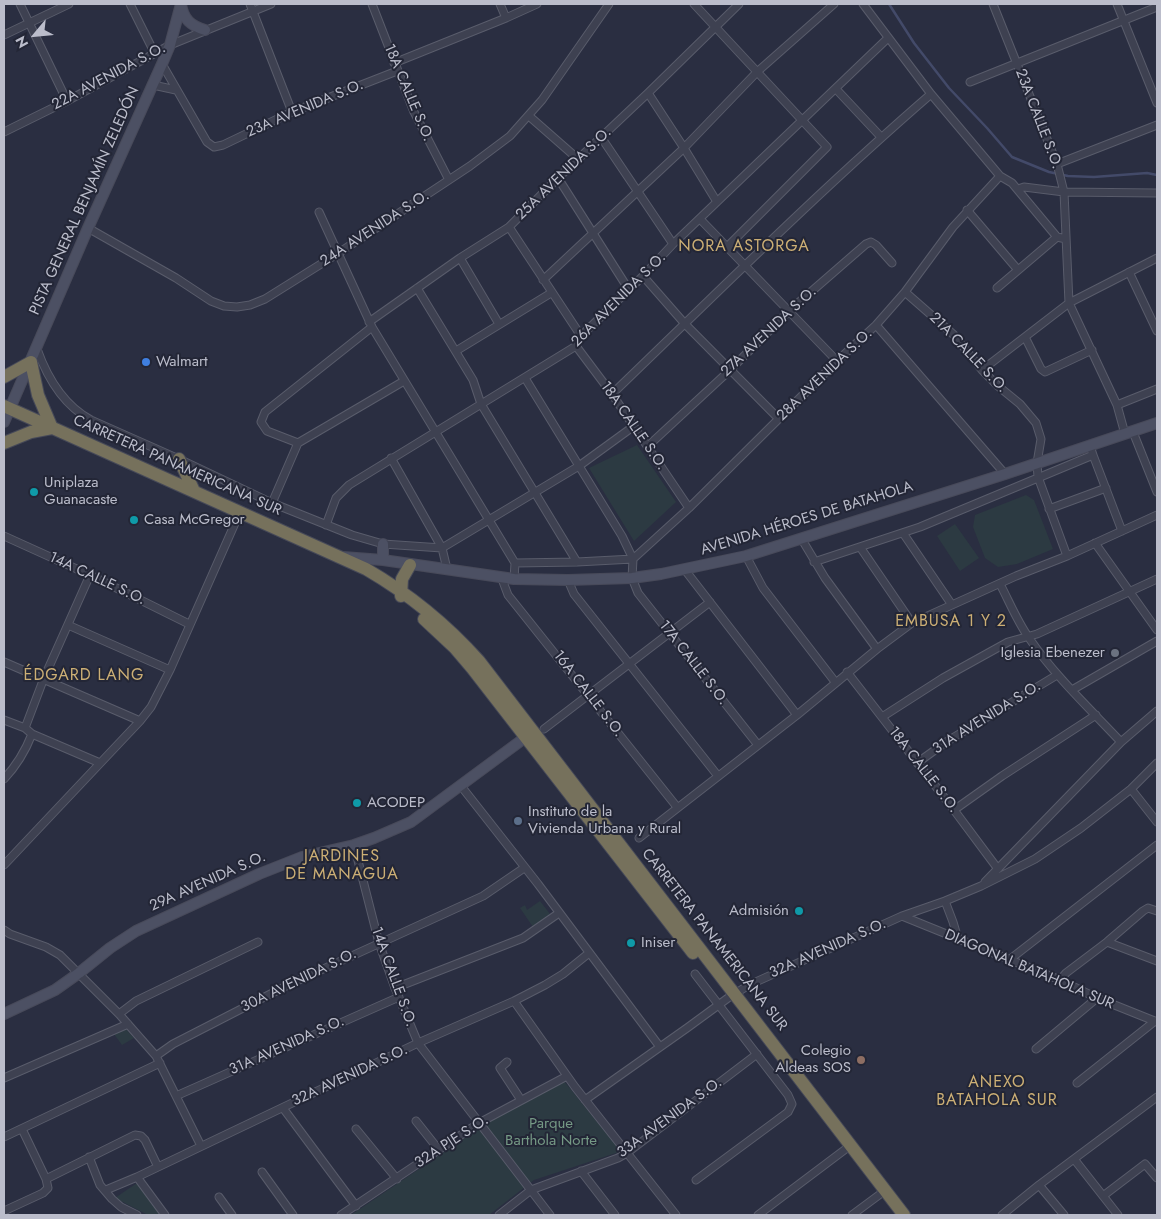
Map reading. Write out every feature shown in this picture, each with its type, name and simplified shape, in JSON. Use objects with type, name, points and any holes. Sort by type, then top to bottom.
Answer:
[{"type":"highway","points":[[4,377],[31,362],[38,395],[52,428],[31,432],[4,443]]},
{"type":"highway","name":"CARRETERA PANAMERICANA SUR","points":[[6,408],[336,556],[401,596],[455,648],[534,732],[727,998],[904,1215]]},
{"type":"highway","points":[[179,459],[194,491]]},
{"type":"highway","points":[[401,596],[402,579],[410,565]]},
{"type":"highway","name":"CARRETERA PANAMERICANA SUR","points":[[848,1148],[878,1195],[894,1215]]},
{"type":"main road","points":[[181,4],[183,14],[188,21],[205,30]]},
{"type":"main road","name":"PISTA GENERAL BENJAMÍN ZELEDÓN","points":[[4,422],[6,408],[37,349],[88,228],[162,64],[170,45],[181,4]]},
{"type":"main road","name":"AVENIDA HÉROES DE BATAHOLA","points":[[336,556],[447,569],[502,579],[568,580],[632,578],[685,570],[746,556],[1036,463],[1092,451],[1129,433],[1157,423]]},
{"type":"main road","points":[[382,560],[383,544]]},
{"type":"main road","name":"29A AVENIDA S.O.","points":[[4,1014],[55,990],[110,948],[145,927],[276,867],[302,857],[354,845],[411,822],[534,732]]},
{"type":"street","points":[[20,4],[67,100]]},
{"type":"street","points":[[4,35],[68,4]]},
{"type":"street","points":[[130,4],[154,52]]},
{"type":"street","name":"22A AVENIDA S.O.","points":[[4,132],[154,52],[205,30],[251,7],[271,4]]},
{"type":"street","name":"18A CALLE S.O.","points":[[372,4],[397,71],[424,134],[449,180]]},
{"type":"street","points":[[500,4],[506,18]]},
{"type":"street","points":[[394,63],[537,4]]},
{"type":"street","name":"24A AVENIDA S.O.","points":[[88,228],[176,278],[211,301],[224,306],[237,307],[250,305],[265,299],[338,254],[449,180],[510,136],[530,116],[542,100],[609,4]]},
{"type":"street","points":[[694,4],[828,147],[727,247]]},
{"type":"street","name":"25A AVENIDA S.O.","points":[[298,443],[263,427],[261,422],[265,412],[417,288],[460,258],[509,228],[558,178],[739,4]]},
{"type":"street","points":[[543,280],[684,148],[757,72],[834,4]]},
{"type":"street","points":[[863,4],[931,94],[1000,176],[1018,189],[1057,237],[1066,239]]},
{"type":"street","name":"23A CALLE S.O.","points":[[993,4],[1058,167],[1064,192],[1069,302],[1157,492]]},
{"type":"street","points":[[1117,4],[1157,103]]},
{"type":"street","points":[[251,7],[292,112]]},
{"type":"street","points":[[970,82],[1157,7]]},
{"type":"street","name":"26A AVENIDA S.O.","points":[[326,525],[336,498],[349,484],[576,346],[581,336],[674,244],[888,38]]},
{"type":"street","points":[[162,64],[176,90]]},
{"type":"street","name":"23A AVENIDA S.O.","points":[[176,90],[207,142],[214,147],[223,145],[292,112],[397,71]]},
{"type":"street","points":[[153,85],[176,90]]},
{"type":"street","points":[[836,89],[881,137]]},
{"type":"street","points":[[648,93],[717,202]]},
{"type":"street","points":[[612,394],[881,137],[931,94]]},
{"type":"street","points":[[530,116],[578,159]]},
{"type":"street","points":[[1058,167],[1157,125]]},
{"type":"street","points":[[601,138],[674,244]]},
{"type":"street","name":"28A AVENIDA S.O.","points":[[633,559],[689,508],[837,361],[876,325],[905,292],[967,210],[1000,176]]},
{"type":"street","points":[[558,178],[629,290]]},
{"type":"street","points":[[1018,189],[1032,187],[1064,192],[1157,193]]},
{"type":"street","points":[[967,210],[1018,270]]},
{"type":"street","points":[[319,212],[371,324],[515,563],[514,579]]},
{"type":"street","points":[[700,219],[837,361]]},
{"type":"street","points":[[509,228],[581,336]]},
{"type":"street","points":[[997,288],[1057,237]]},
{"type":"street","name":"27A AVENIDA S.O.","points":[[648,446],[730,370],[789,311],[866,244],[871,242],[876,245],[892,263]]},
{"type":"street","points":[[460,258],[499,324]]},
{"type":"street","points":[[982,370],[1069,302],[1157,258]]},
{"type":"street","points":[[1129,272],[1157,331]]},
{"type":"street","points":[[643,276],[685,324],[779,419]]},
{"type":"street","points":[[417,288],[473,380],[481,404],[577,562]]},
{"type":"street","name":"21A CALLE S.O.","points":[[905,292],[954,335],[982,370],[1020,404],[1036,423],[1041,440],[1036,463],[1038,478],[1067,556]]},
{"type":"street","points":[[456,351],[551,293]]},
{"type":"street","points":[[876,325],[1005,474]]},
{"type":"street","points":[[1025,338],[1041,369],[1045,372],[1092,350]]},
{"type":"street","name":"18A CALLE S.O.","points":[[576,346],[612,394],[689,508]]},
{"type":"street","points":[[37,349],[51,381],[79,413],[272,503],[326,525],[383,544],[442,548],[579,466],[634,426]]},
{"type":"street","points":[[525,378],[622,536],[633,559],[632,578]]},
{"type":"street","points":[[272,503],[298,443],[404,381]]},
{"type":"street","points":[[1118,405],[1157,389]]},
{"type":"street","points":[[814,562],[903,533],[1038,478],[1092,451],[1122,531]]},
{"type":"street","points":[[391,458],[442,548],[447,569]]},
{"type":"street","points":[[1048,509],[1106,488]]},
{"type":"street","points":[[4,865],[140,721],[150,707],[170,670],[240,512]]},
{"type":"street","points":[[639,838],[836,683],[877,648],[912,623],[1157,515]]},
{"type":"street","points":[[903,533],[952,605]]},
{"type":"street","name":"14A CALLE S.O.","points":[[4,536],[90,575],[189,624]]},
{"type":"street","points":[[801,538],[814,562],[877,648]]},
{"type":"street","points":[[1095,543],[1157,630]]},
{"type":"street","points":[[860,547],[912,623]]},
{"type":"street","points":[[746,556],[762,588],[836,683]]},
{"type":"street","points":[[515,563],[633,559]]},
{"type":"street","points":[[685,570],[797,714]]},
{"type":"street","points":[[25,728],[44,678],[90,575]]},
{"type":"street","name":"17A CALLE S.O.","points":[[632,578],[638,593],[758,745]]},
{"type":"street","name":"16A CALLE S.O.","points":[[502,579],[508,595],[677,808]]},
{"type":"street","points":[[882,717],[943,678],[1008,642],[1038,634],[1157,579]]},
{"type":"street","points":[[568,580],[574,594],[718,776]]},
{"type":"street","points":[[1000,584],[1027,636],[1057,675],[1121,742]]},
{"type":"street","points":[[534,732],[670,634],[710,602]]},
{"type":"street","points":[[68,625],[170,670]]},
{"type":"street","points":[[1072,690],[1157,641]]},
{"type":"street","points":[[4,662],[140,721]]},
{"type":"street","name":"18A CALLE S.O.","points":[[848,672],[998,869]]},
{"type":"street","name":"31A AVENIDA S.O.","points":[[918,763],[946,742],[1057,675]]},
{"type":"street","points":[[981,886],[1121,742],[1157,711]]},
{"type":"street","points":[[954,810],[1002,776],[1096,715]]},
{"type":"street","points":[[4,720],[100,763]]},
{"type":"street","points":[[4,779],[18,763],[32,734]]},
{"type":"street","name":"32A AVENIDA S.O.","points":[[585,1100],[727,998],[778,970],[902,916],[981,886],[1035,859],[1081,828],[1131,788],[1157,763]]},
{"type":"street","points":[[461,786],[660,1047]]},
{"type":"street","points":[[1131,788],[1157,822]]},
{"type":"street","points":[[1009,960],[1157,844]]},
{"type":"street","name":"14A CALLE S.O.","points":[[354,845],[379,943],[418,1043],[550,1215]]},
{"type":"street","name":"30A AVENIDA S.O.","points":[[156,1056],[173,1044],[286,986],[483,896],[524,868]]},
{"type":"street","points":[[945,901],[958,939]]},
{"type":"street","points":[[1060,980],[1066,973],[1107,942],[1143,911],[1148,908],[1157,911]]},
{"type":"street","points":[[395,988],[523,938],[559,913]]},
{"type":"street","name":"DIAGONAL BATAHOLA SUR","points":[[902,916],[1060,980],[1097,998],[1156,1022]]},
{"type":"street","points":[[4,930],[46,947],[60,955],[119,1014],[156,1056],[201,1146]]},
{"type":"street","points":[[119,1014],[136,1000],[258,942]]},
{"type":"street","points":[[1107,942],[1157,961]]},
{"type":"street","name":"32A AVENIDA S.O.","points":[[106,1190],[137,1178],[418,1043],[514,1001],[563,974],[589,953]]},
{"type":"street","points":[[695,974],[727,998],[757,1054],[788,1095],[792,1104],[788,1112],[696,1180]]},
{"type":"street","name":"31A AVENIDA S.O.","points":[[176,1096],[399,997]]},
{"type":"street","points":[[1036,1049],[1097,998]]},
{"type":"street","points":[[514,1001],[585,1100],[676,1215]]},
{"type":"street","points":[[1077,1083],[1156,1022]]},
{"type":"street","points":[[4,1078],[128,1024]]},
{"type":"street","name":"33A AVENIDA S.O.","points":[[499,1215],[531,1190],[627,1153],[757,1054]]},
{"type":"street","points":[[507,1062],[500,1068],[521,1100]]},
{"type":"street","points":[[4,1138],[160,1063]]},
{"type":"street","name":"32A PJE S.O.","points":[[341,1215],[479,1123],[567,1076]]},
{"type":"street","points":[[1002,1215],[1010,1213],[1039,1185],[1157,1097]]},
{"type":"street","points":[[283,1108],[356,1206]]},
{"type":"street","points":[[416,1121],[439,1150]]},
{"type":"street","points":[[4,1211],[43,1193],[48,1188],[46,1179],[22,1129]]},
{"type":"street","points":[[356,1129],[397,1179]]},
{"type":"street","points":[[46,1179],[135,1135],[141,1136],[145,1140],[158,1167]]},
{"type":"street","points":[[758,1215],[848,1148]]},
{"type":"street","points":[[89,1157],[100,1185],[116,1204],[137,1215]]},
{"type":"street","points":[[1074,1160],[1118,1215]]},
{"type":"street","points":[[1103,1196],[1145,1164],[1157,1178]]},
{"type":"street","points":[[582,1171],[615,1215]]},
{"type":"street","points":[[262,1172],[293,1215]]},
{"type":"street","points":[[137,1178],[165,1215]]},
{"type":"street","points":[[1039,1185],[1064,1215]]},
{"type":"street","points":[[852,1215],[878,1195]]},
{"type":"street","points":[[219,1197],[232,1215]]},
{"type":"green space","points":[[637,445],[676,502],[634,541],[589,468]]},
{"type":"green space","points":[[1026,495],[1034,500],[1053,549],[1017,564],[998,567],[985,558],[973,527],[975,515]]},
{"type":"green space","points":[[955,524],[979,558],[960,571],[937,536]]},
{"type":"green space","points":[[540,901],[550,914],[533,927],[520,908],[525,905],[527,910]]},
{"type":"green space","points":[[126,1029],[134,1038],[122,1045],[114,1034]]},
{"type":"green space","name":"Parque Barthola Norte","points":[[564,1081],[615,1144],[619,1152],[534,1180],[489,1215],[351,1215],[496,1117]]},
{"type":"green space","points":[[137,1183],[160,1215],[148,1215],[115,1198]]},
{"type":"waterway","points":[[889,4],[914,43],[949,88],[1012,157],[1049,172],[1068,176],[1094,177],[1147,173],[1157,175]]},
{"type":"place","name":"Walmart","points":[[146,362]]},
{"type":"place","name":"Uniplaza Guanacaste","points":[[34,492]]},
{"type":"place","name":"Casa McGregor","points":[[134,520]]},
{"type":"place","name":"Iglesia Ebenezer","points":[[1115,653]]},
{"type":"place","name":"ACODEP","points":[[357,803]]},
{"type":"place","name":"Instituto de la Vivienda Urbana y Rural","points":[[518,821]]},
{"type":"place","name":"Admisión","points":[[799,911]]},
{"type":"place","name":"Iniser","points":[[631,943]]},
{"type":"place","name":"Colegio Aldeas SOS","points":[[861,1060]]},
{"type":"district","name":"NORA ASTORGA","points":[[744,247]]},
{"type":"district","name":"EMBUSA 1 Y 2","points":[[951,622]]},
{"type":"district","name":"ÉDGARD LANG","points":[[84,676]]},
{"type":"district","name":"JARDINES DE MANAGUA","points":[[342,866]]},
{"type":"district","name":"ANEXO BATAHOLA SUR","points":[[997,1092]]}]
